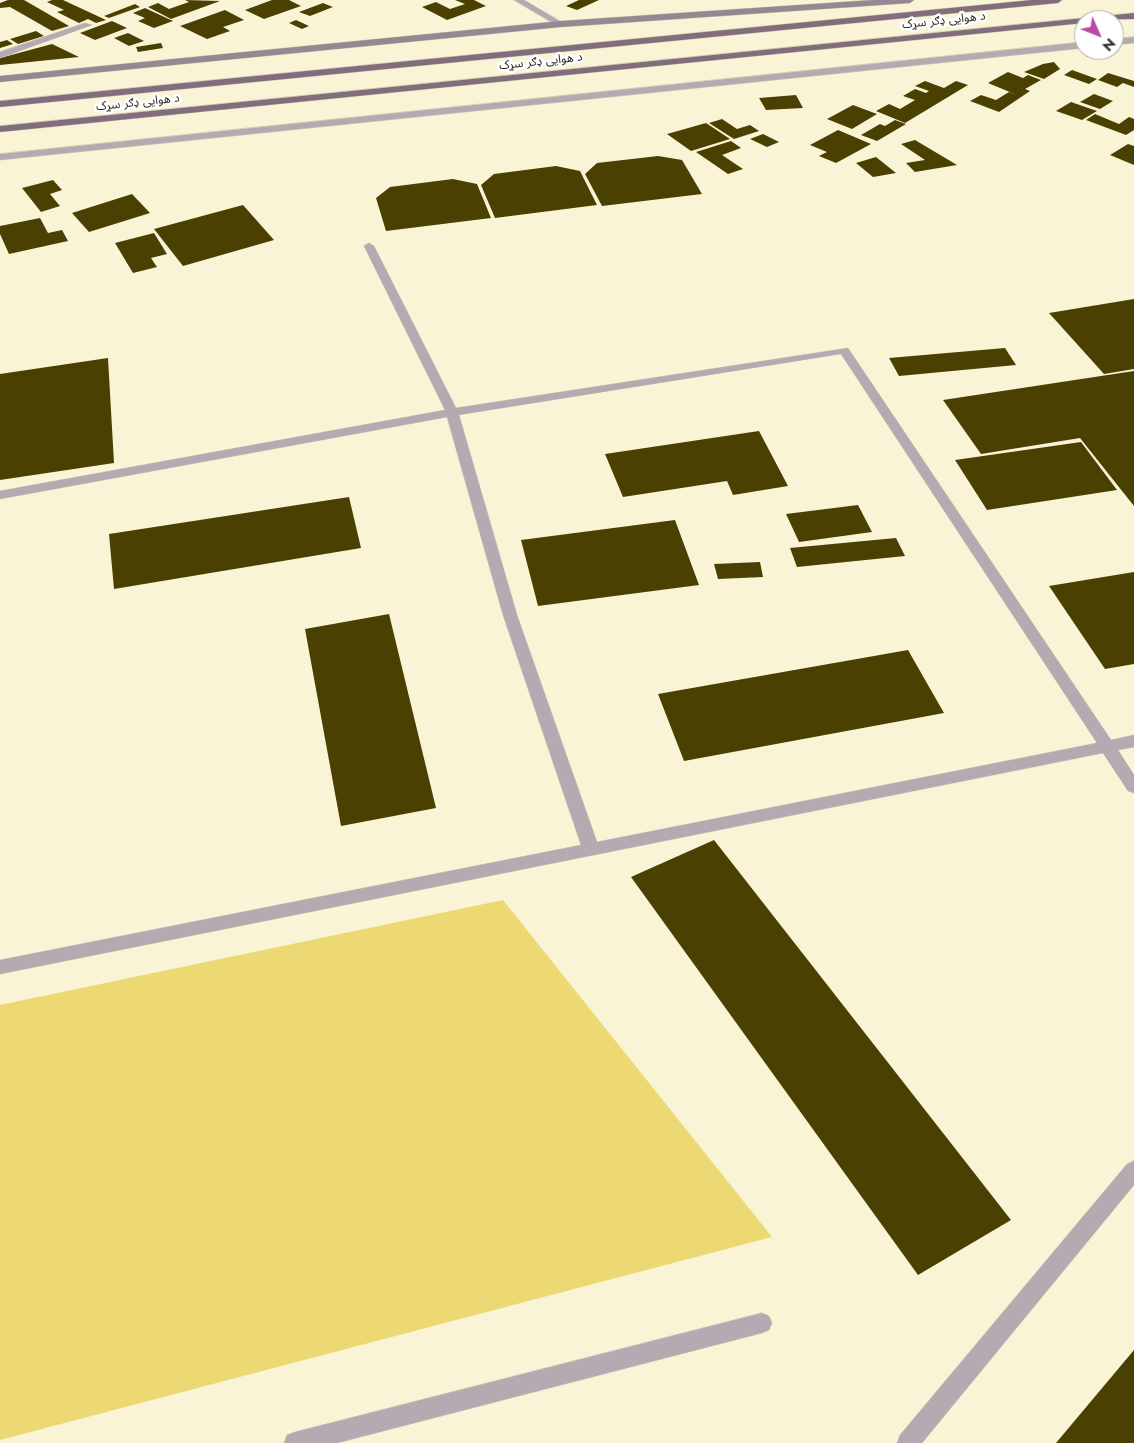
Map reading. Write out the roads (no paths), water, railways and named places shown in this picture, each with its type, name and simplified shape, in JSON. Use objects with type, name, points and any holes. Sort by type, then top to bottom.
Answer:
[{"type":"main road","name":"د هوایی ډګر سړک","points":[[0,104],[1058,0]]},
{"type":"main road","points":[[953,10],[974,31]]},
{"type":"main road","name":"د هوایی ډګر سړک","points":[[0,129],[1074,21]]},
{"type":"street","points":[[518,0],[561,24]]},
{"type":"street","points":[[0,79],[561,24],[910,0]]},
{"type":"street","points":[[0,55],[88,25]]},
{"type":"street","points":[[0,157],[1074,46]]},
{"type":"street","points":[[369,246],[452,412],[510,615],[590,849]]},
{"type":"street","points":[[0,495],[452,412],[844,350],[1134,787]]},
{"type":"street","points":[[0,967],[1134,741]]},
{"type":"street","points":[[908,1443],[1134,1170]]},
{"type":"street","points":[[295,1443],[762,1323]]}]
